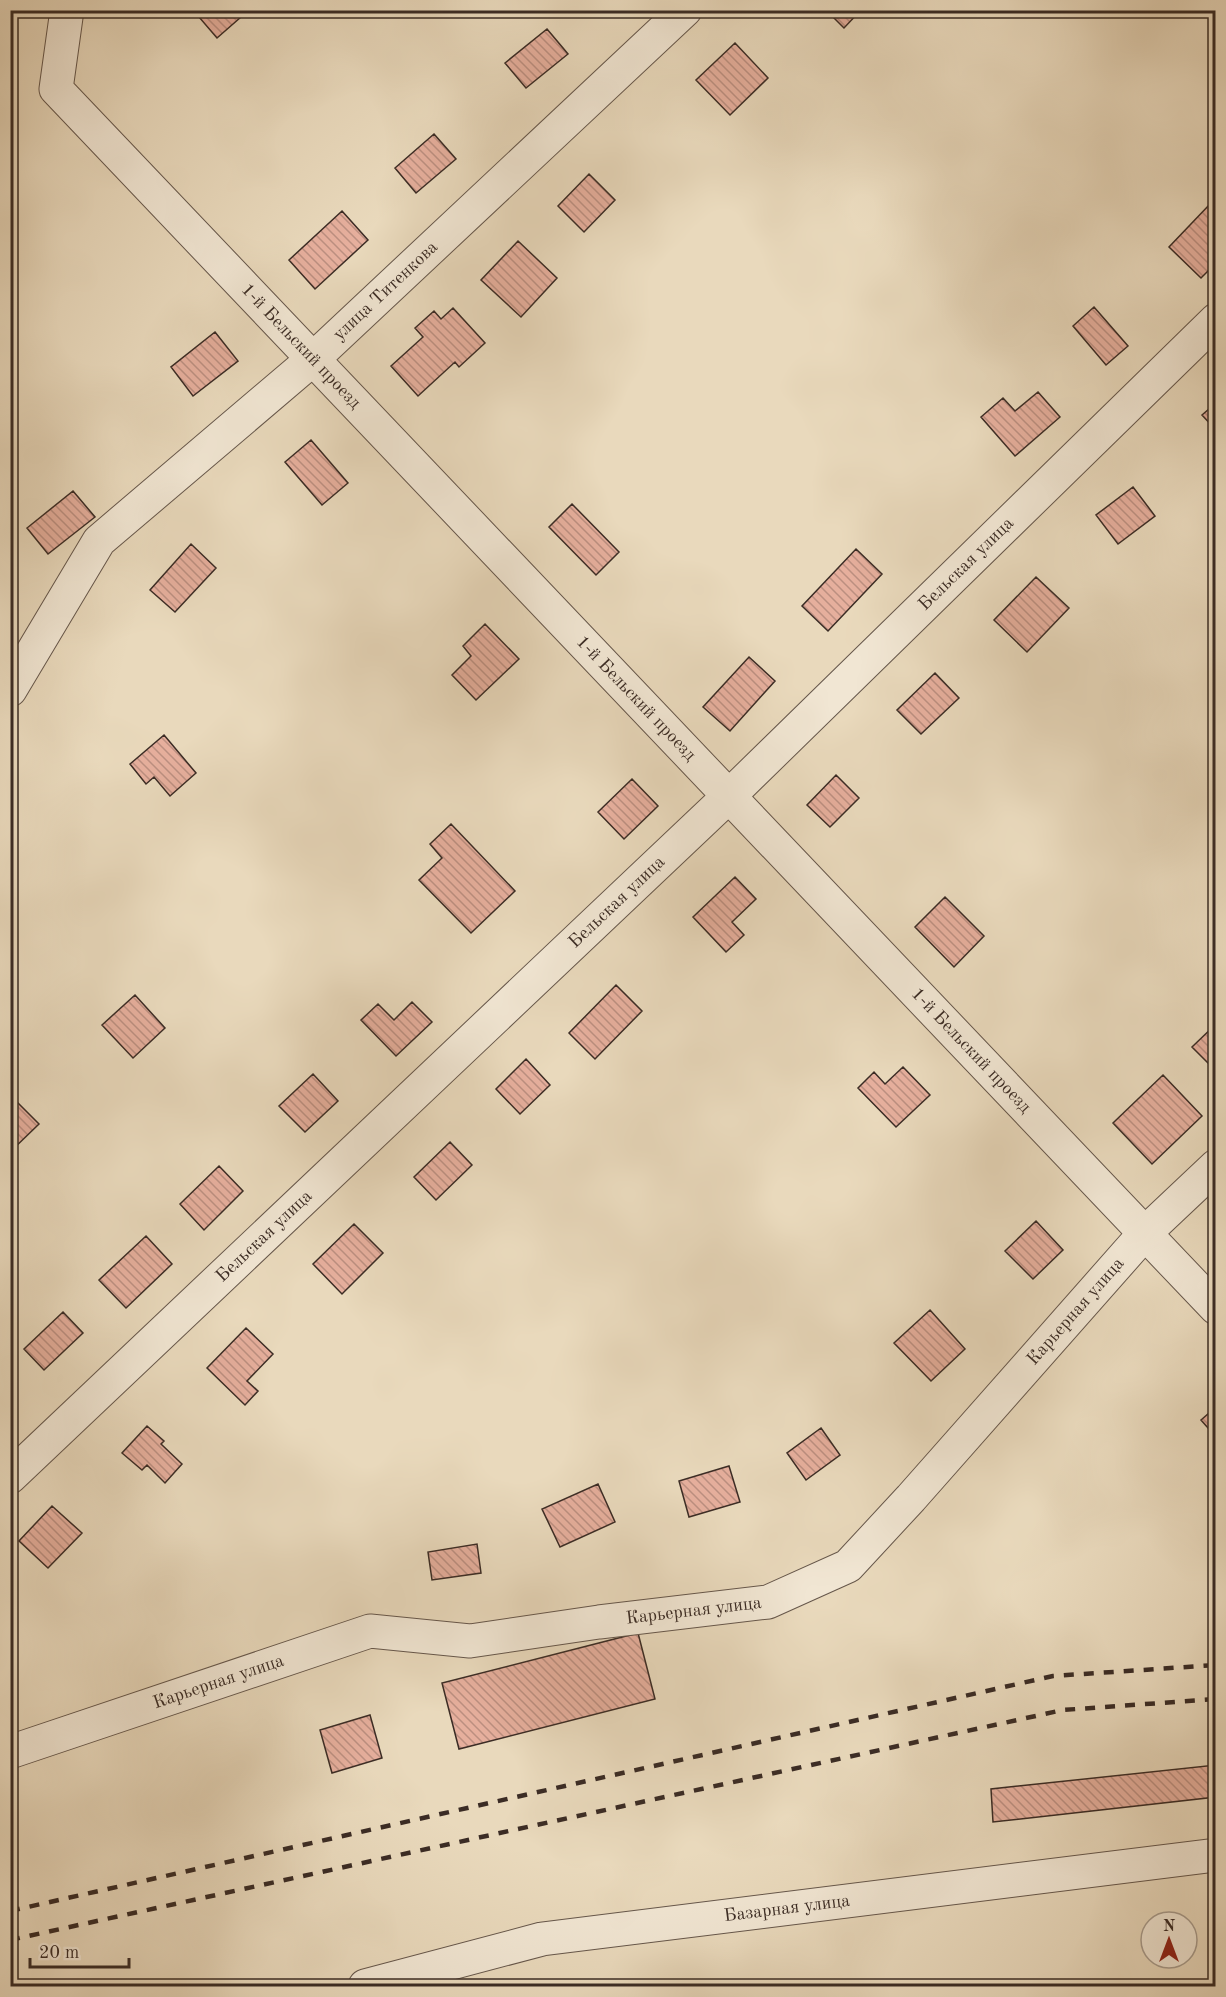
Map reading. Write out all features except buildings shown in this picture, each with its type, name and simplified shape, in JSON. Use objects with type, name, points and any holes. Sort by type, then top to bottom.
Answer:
[{"type":"street","name":"1-й Бельский проезд","points":[[67,10],[56,89],[1215,1308]]},
{"type":"street","name":"улица Титенкова","points":[[10,690],[99,541],[313,359],[685,10]]},
{"type":"street","name":"Бельская улица","points":[[10,1477],[729,796],[1215,320]]},
{"type":"street","name":"Карьерная улица","points":[[10,1752],[370,1631],[470,1641],[599,1622],[768,1602],[848,1566],[1145,1233],[1215,1166]]},
{"type":"street","name":"Базарная улица","points":[[365,1986],[543,1940],[1215,1855]]},
{"type":"railway","points":[[10,1911],[1053,1676],[1216,1665]]},
{"type":"railway","points":[[10,1940],[1063,1710],[1216,1699]]}]
